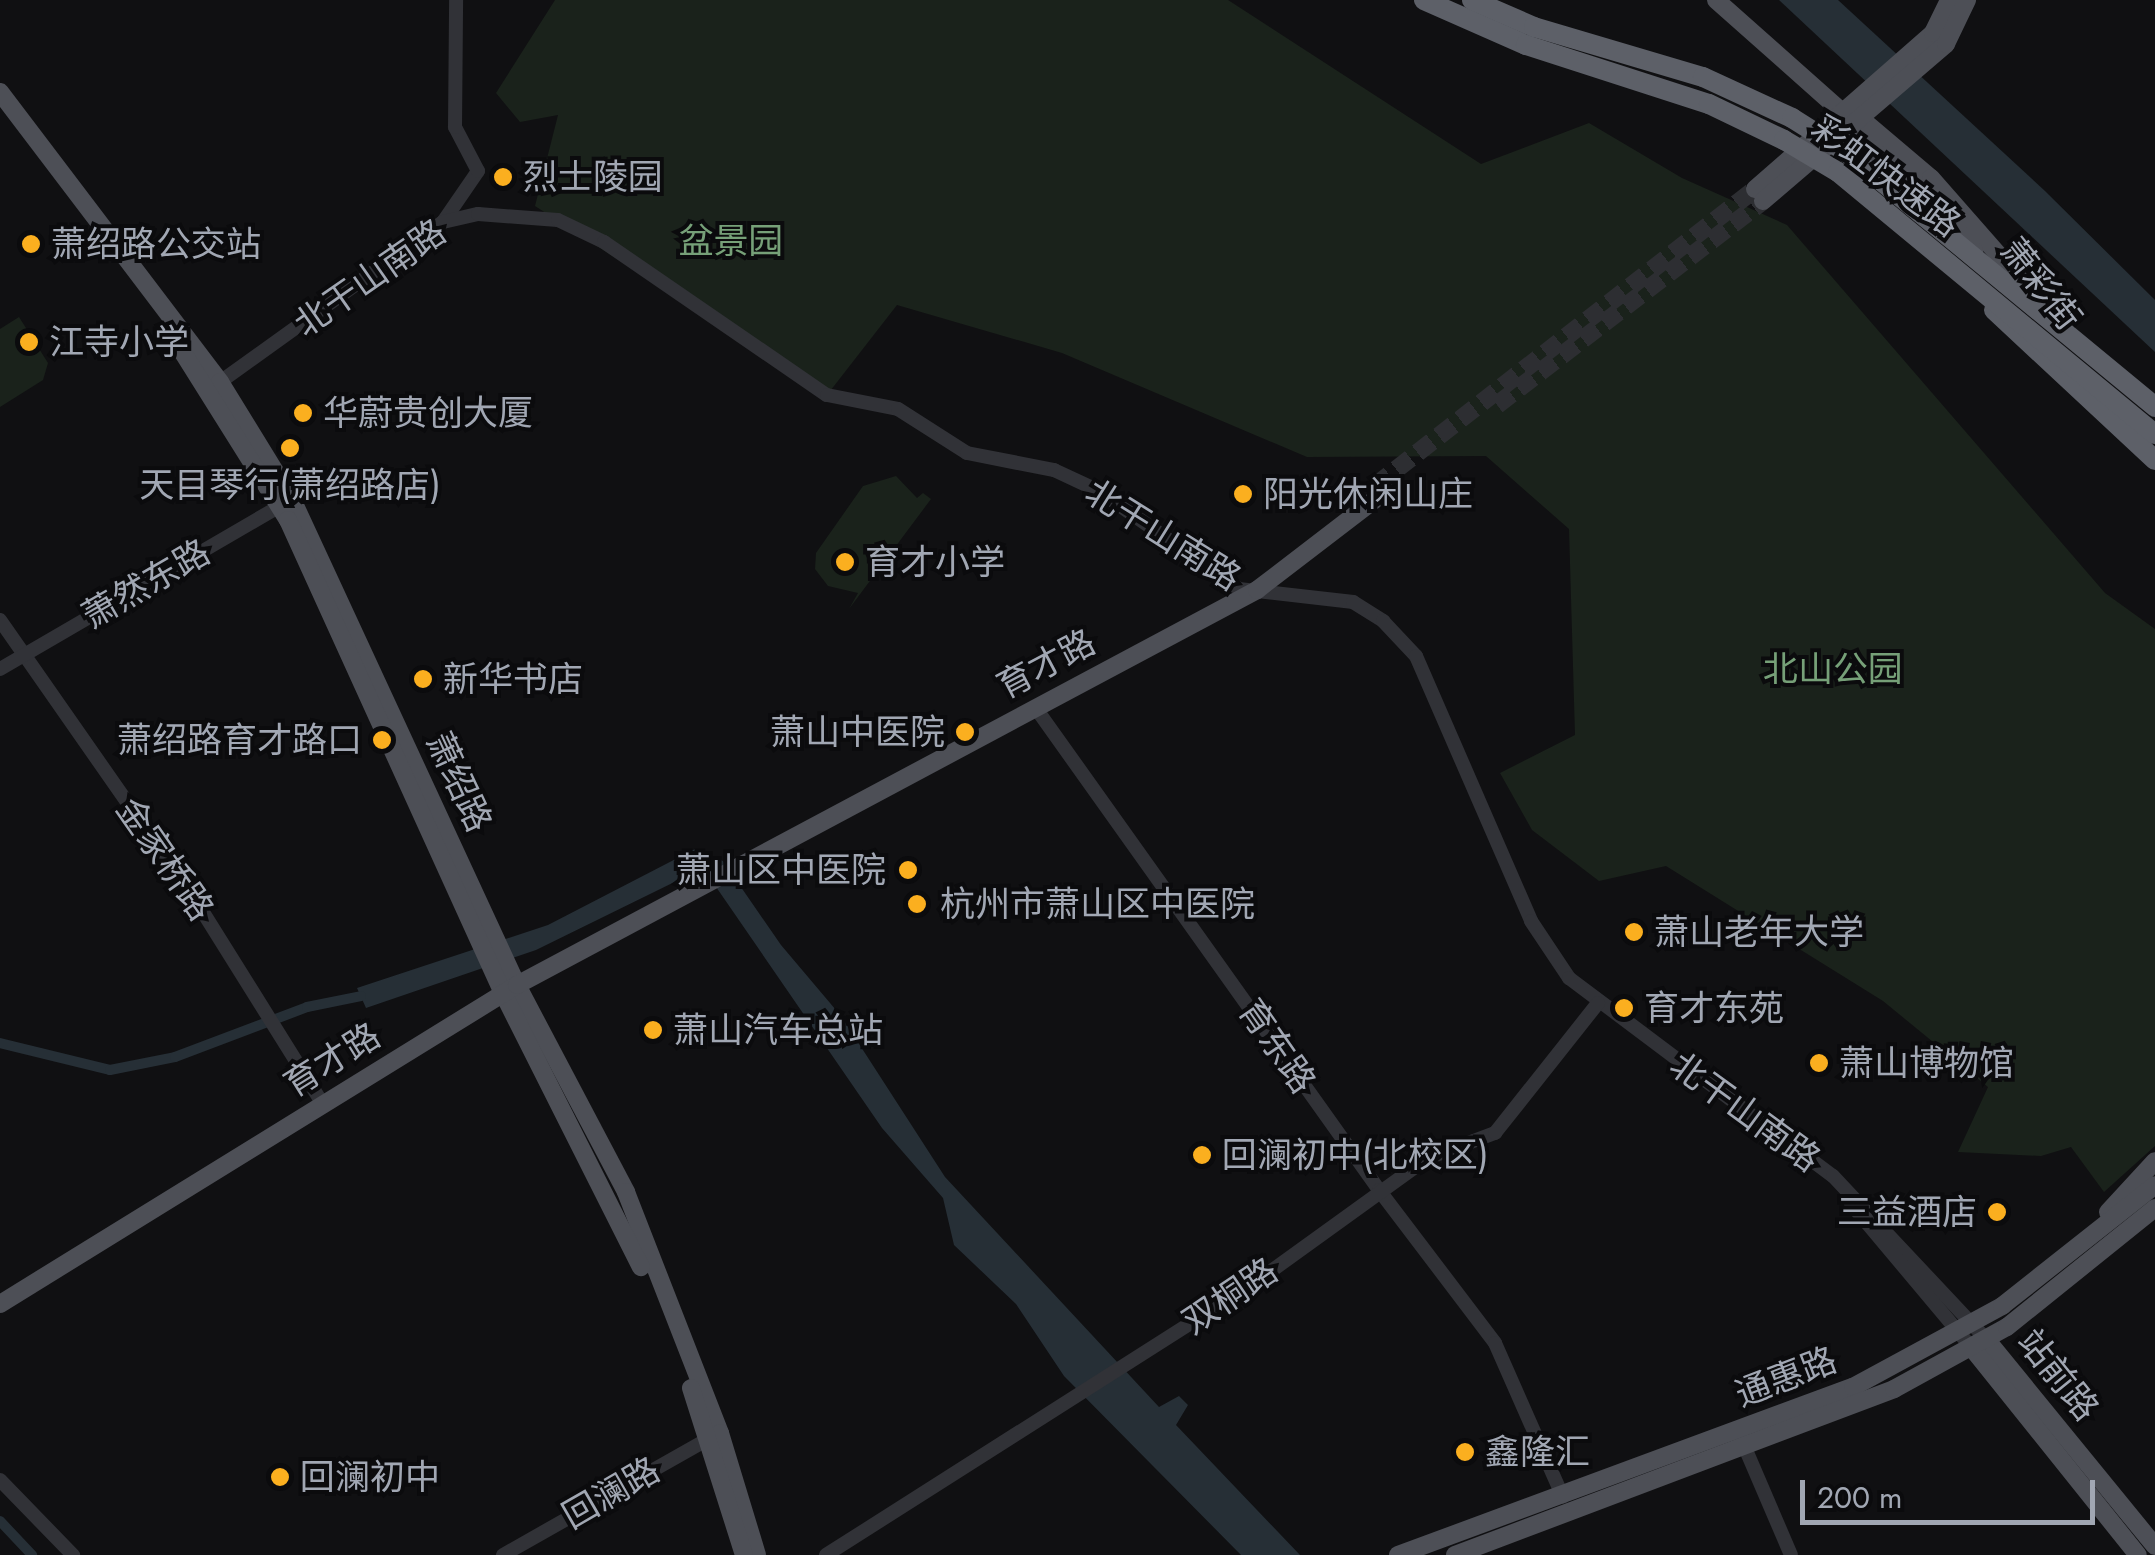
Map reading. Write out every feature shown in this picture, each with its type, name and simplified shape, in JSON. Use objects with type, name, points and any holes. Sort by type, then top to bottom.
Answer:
[{"type":"highway","name":"彩虹快速路","points":[[1424,0],[1526,45],[1709,104],[1784,140],[1838,172],[2155,434]]},
{"type":"highway","name":"彩虹快速路","points":[[1472,0],[1534,27],[1703,77],[1792,118],[1846,152],[2118,377],[2155,402]]},
{"type":"highway","points":[[1947,262],[2155,460]]},
{"type":"main road","name":"萧彩街","points":[[1716,0],[1857,110],[1931,178],[2017,280],[2155,402]]},
{"type":"main road","points":[[1921,55],[1949,0]]},
{"type":"main road","points":[[1759,195],[1921,55],[1946,44],[1967,0]]},
{"type":"main road","name":"萧绍路","points":[[0,92],[220,382],[286,502],[510,989],[623,1223],[713,1436]]},
{"type":"main road","points":[[0,108],[169,331],[286,502]]},
{"type":"main road","name":"萧彩街","points":[[1857,110],[2059,360],[2155,446]]},
{"type":"main road","name":"育才路","points":[[0,1304],[510,989],[704,881],[1167,637],[1248,589],[1378,490]]},
{"type":"main road","points":[[2049,1282],[2155,1161]]},
{"type":"main road","name":"通惠路","points":[[1400,1554],[1894,1389],[1979,1343],[2155,1185]]},
{"type":"main road","name":"通惠路","points":[[1455,1555],[1741,1439],[1853,1387],[1961,1325],[2049,1282],[2155,1208]]},
{"type":"main road","points":[[2049,1282],[2096,1272],[2155,1224]]},
{"type":"main road","points":[[1979,1343],[2138,1555]]},
{"type":"main road","name":"站前路","points":[[1979,1343],[2155,1546]]},
{"type":"main road","points":[[713,1436],[744,1555]]},
{"type":"main road","points":[[713,1436],[757,1555]]},
{"type":"street","points":[[444,222],[478,171],[455,126],[456,0]]},
{"type":"street","name":"北干山南路","points":[[220,382],[444,222],[518,214],[572,227],[604,242],[827,395],[898,409],[966,453],[1069,477],[1248,589],[1353,602],[1406,645],[1545,948],[1598,1002],[1814,1163],[1872,1213],[1979,1343]]},
{"type":"street","name":"萧然东路","points":[[0,669],[286,502]]},
{"type":"street","name":"金家桥路","points":[[0,620],[196,900],[322,1103]]},
{"type":"street","name":"育东路","points":[[1035,706],[1379,1190],[1495,1343],[1564,1497]]},
{"type":"street","name":"双桐路","points":[[826,1555],[1260,1279],[1428,1158],[1495,1133],[1598,1002]]},
{"type":"street","name":"回澜路","points":[[503,1555],[713,1436]]},
{"type":"street","points":[[1741,1439],[1791,1555]]},
{"type":"street","points":[[0,1480],[73,1555]]},
{"type":"green space","name":"北山公园","points":[[555,0],[1228,0],[1481,164],[1589,123],[1682,178],[1787,225],[2105,593],[2155,629],[2155,1146],[2104,1192],[2071,1147],[2041,1156],[1958,1152],[1988,1087],[1883,1001],[1666,866],[1599,881],[1532,830],[1500,773],[1575,735],[1569,529],[1486,456],[1307,457],[1062,353],[897,305],[827,395],[535,206],[558,115],[520,122],[496,93]]},
{"type":"green space","points":[[19,317],[48,363],[43,380],[0,407],[0,329]]},
{"type":"green space","points":[[896,476],[917,498],[923,493],[931,499],[849,609],[858,593],[828,586],[815,569],[816,553],[863,486]]},
{"type":"shaded area","points":[[1779,0],[1838,0],[2045,191],[2155,300],[2155,352]]},
{"type":"shaded area","points":[[695,849],[723,861],[781,945],[841,1016],[945,1177],[1159,1407],[1179,1396],[1188,1405],[1176,1425],[1300,1555],[1241,1555],[1064,1376],[1016,1304],[954,1245],[943,1198],[882,1128],[703,868],[536,950],[366,1008],[357,988],[548,925]]},
{"type":"waterway","points":[[0,1043],[110,1070],[175,1057],[307,1007],[361,996]]},
{"type":"waterway","points":[[0,1521],[32,1555]]},
{"type":"tunnel","points":[[1375,486],[1755,189]]},
{"type":"tunnel","points":[[1497,405],[1763,201]]},
{"type":"place","name":"烈士陵园","points":[[503,177]]},
{"type":"place","name":"萧绍路公交站","points":[[31,244]]},
{"type":"place","name":"江寺小学","points":[[29,342]]},
{"type":"place","name":"华蔚贵创大厦","points":[[303,413]]},
{"type":"place","name":"天目琴行(萧绍路店)","points":[[290,448]]},
{"type":"place","name":"阳光休闲山庄","points":[[1243,494]]},
{"type":"place","name":"育才小学","points":[[845,562]]},
{"type":"place","name":"新华书店","points":[[423,679]]},
{"type":"place","name":"萧山中医院","points":[[965,732]]},
{"type":"place","name":"萧绍路育才路口","points":[[382,740]]},
{"type":"place","name":"萧山区中医院","points":[[908,870]]},
{"type":"place","name":"杭州市萧山区中医院","points":[[917,904]]},
{"type":"place","name":"萧山老年大学","points":[[1634,932]]},
{"type":"place","name":"育才东苑","points":[[1624,1008]]},
{"type":"place","name":"萧山汽车总站","points":[[653,1030]]},
{"type":"place","name":"萧山博物馆","points":[[1819,1063]]},
{"type":"place","name":"回澜初中(北校区)","points":[[1202,1155]]},
{"type":"place","name":"三益酒店","points":[[1997,1212]]},
{"type":"place","name":"鑫隆汇","points":[[1465,1452]]},
{"type":"place","name":"回澜初中","points":[[280,1477]]},
{"type":"park label","name":"盆景园","points":[[731,241]]}]
